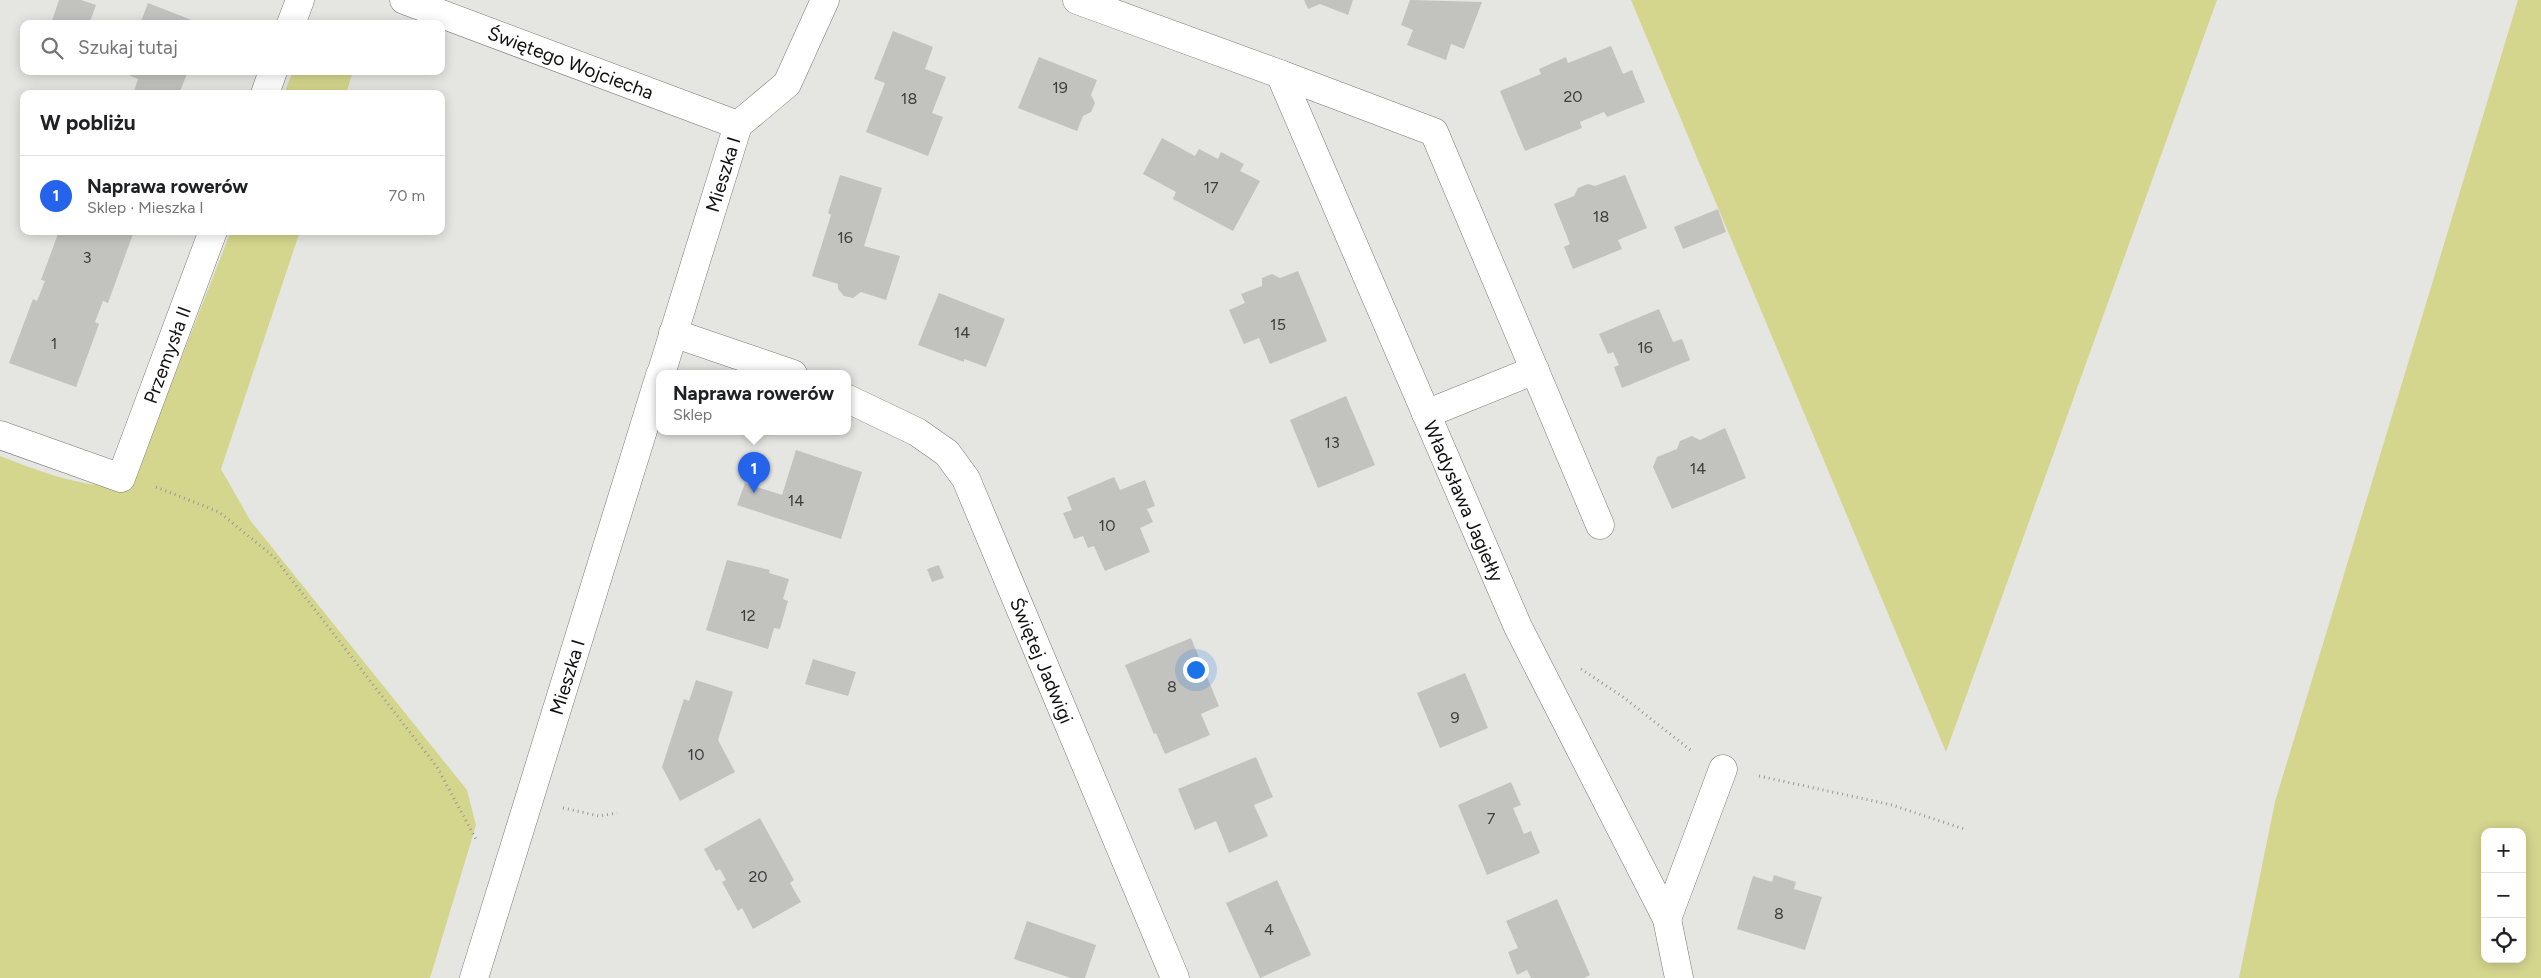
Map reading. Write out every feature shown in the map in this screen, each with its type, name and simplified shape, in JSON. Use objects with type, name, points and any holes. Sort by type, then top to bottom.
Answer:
[{"type":"street","points":[[292,20],[300,0]]},
{"type":"street","name":"Świętego Wojciecha","points":[[404,0],[738,125]]},
{"type":"street","name":"Mieszka I","points":[[662,370],[738,125],[787,84],[826,0]]},
{"type":"street","points":[[1077,0],[1434,132],[1600,524]]},
{"type":"street","name":"Władysława Jagiełły","points":[[1280,74],[1518,627],[1666,918],[1679,978]]},
{"type":"street","points":[[266,90],[272,75]]},
{"type":"street","name":"Przemysła II","points":[[121,478],[212,235]]},
{"type":"street","points":[[673,333],[781,370]]},
{"type":"street","points":[[1426,414],[1535,370]]},
{"type":"street","name":"Mieszka I","points":[[474,978],[656,388]]},
{"type":"street","name":"Świętej Jadwigi","points":[[851,400],[917,432],[947,453],[966,479],[1175,978]]},
{"type":"street","points":[[0,435],[121,478]]},
{"type":"street","points":[[1666,918],[1723,769]]},
{"type":"path","points":[[121,478],[164,488],[219,512],[274,557],[438,767],[477,842]]},
{"type":"green space","points":[[1631,0],[2217,0],[1946,752]]},
{"type":"green space","points":[[2518,0],[2541,0],[2541,978],[2239,978],[2275,802]]},
{"type":"green space","points":[[291,75],[352,75],[347,90],[286,90]]},
{"type":"green space","points":[[229,235],[299,235],[221,469],[250,520],[467,790],[476,825],[430,978],[0,978],[0,456],[48,474],[80,482],[114,487],[131,487]]},
{"type":"building","points":[[59,0],[81,0],[96,5],[90,20],[52,20]]},
{"type":"building","points":[[1304,0],[1353,0],[1348,15],[1320,4],[1308,9]]},
{"type":"building","points":[[1410,0],[1482,2],[1464,49],[1451,44],[1446,60],[1407,45],[1413,30],[1401,25]]},
{"type":"building","points":[[148,3],[192,20],[142,20]]},
{"type":"building","points":[[893,31],[933,47],[925,69],[946,77],[932,113],[943,117],[928,156],[866,132],[885,83],[874,79]]},
{"type":"building","points":[[1611,46],[1623,74],[1632,70],[1645,102],[1607,117],[1604,112],[1580,122],[1582,128],[1525,151],[1500,91],[1541,74],[1539,69],[1566,57],[1568,63]]},
{"type":"building","points":[[1039,57],[1097,80],[1091,95],[1095,103],[1091,112],[1083,116],[1077,131],[1018,108]]},
{"type":"building","points":[[129,75],[186,75],[181,90],[134,90],[138,79]]},
{"type":"building","points":[[1162,138],[1195,156],[1199,149],[1218,159],[1221,152],[1244,164],[1240,171],[1260,181],[1233,231],[1173,199],[1176,192],[1143,174]]},
{"type":"building","points":[[840,175],[882,188],[864,246],[900,256],[886,300],[861,292],[853,298],[844,296],[838,289],[838,284],[812,276],[831,215],[828,213]]},
{"type":"building","points":[[1625,175],[1647,228],[1618,240],[1622,249],[1573,269],[1564,247],[1570,244],[1554,204],[1574,196],[1578,188],[1588,184],[1595,186]]},
{"type":"building","points":[[1718,209],[1726,232],[1683,249],[1674,227]]},
{"type":"building","points":[[58,235],[133,235],[108,303],[103,301],[95,322],[99,324],[76,387],[9,363],[33,299],[37,301],[45,281],[41,280]]},
{"type":"building","points":[[1298,271],[1327,341],[1270,364],[1259,338],[1244,344],[1229,310],[1245,303],[1241,294],[1262,286],[1262,278],[1272,274],[1280,278]]},
{"type":"building","points":[[939,293],[1005,319],[986,367],[964,359],[964,362],[918,345]]},
{"type":"building","points":[[1659,309],[1673,342],[1682,339],[1690,360],[1622,388],[1614,367],[1619,365],[1613,352],[1608,354],[1599,334]]},
{"type":"building","points":[[1346,396],[1375,465],[1318,488],[1290,420]]},
{"type":"building","points":[[1725,428],[1746,478],[1672,509],[1653,467],[1657,457],[1677,449],[1680,441],[1692,436],[1700,440]]},
{"type":"building","points":[[796,450],[862,472],[841,539],[737,505],[745,483],[782,495]]},
{"type":"building","points":[[1114,477],[1120,490],[1145,480],[1155,506],[1147,509],[1153,522],[1140,528],[1150,552],[1105,571],[1094,546],[1088,548],[1083,536],[1074,539],[1063,513],[1072,510],[1067,497]]},
{"type":"building","points":[[727,560],[770,570],[769,573],[789,579],[783,599],[788,601],[780,629],[774,628],[768,649],[706,630]]},
{"type":"building","points":[[939,565],[944,578],[932,582],[927,569]]},
{"type":"building","points":[[1191,638],[1219,706],[1201,714],[1210,735],[1165,754],[1156,733],[1154,734],[1125,665]]},
{"type":"building","points":[[813,659],[856,672],[848,696],[805,684]]},
{"type":"building","points":[[1465,673],[1488,728],[1440,748],[1417,693]]},
{"type":"building","points":[[696,680],[733,692],[718,740],[735,772],[680,801],[662,767],[684,699],[689,701]]},
{"type":"building","points":[[1256,757],[1273,797],[1254,805],[1268,836],[1229,853],[1216,821],[1195,830],[1178,789]]},
{"type":"building","points":[[1511,782],[1521,805],[1513,808],[1524,834],[1531,831],[1540,853],[1487,875],[1458,805]]},
{"type":"building","points":[[760,818],[794,880],[790,883],[801,902],[753,929],[742,908],[738,911],[722,882],[726,880],[720,869],[716,871],[704,849]]},
{"type":"building","points":[[1774,875],[1796,882],[1794,889],[1822,897],[1805,950],[1737,929],[1753,876],[1772,882]]},
{"type":"building","points":[[1277,880],[1311,955],[1260,978],[1226,903]]},
{"type":"building","points":[[1557,899],[1590,975],[1584,978],[1531,978],[1527,970],[1517,975],[1508,952],[1518,948],[1506,921]]},
{"type":"building","points":[[1027,921],[1096,945],[1085,978],[1071,978],[1014,959]]},
{"type":"place","name":"Naprawa rowerów","points":[[754,493]]}]
